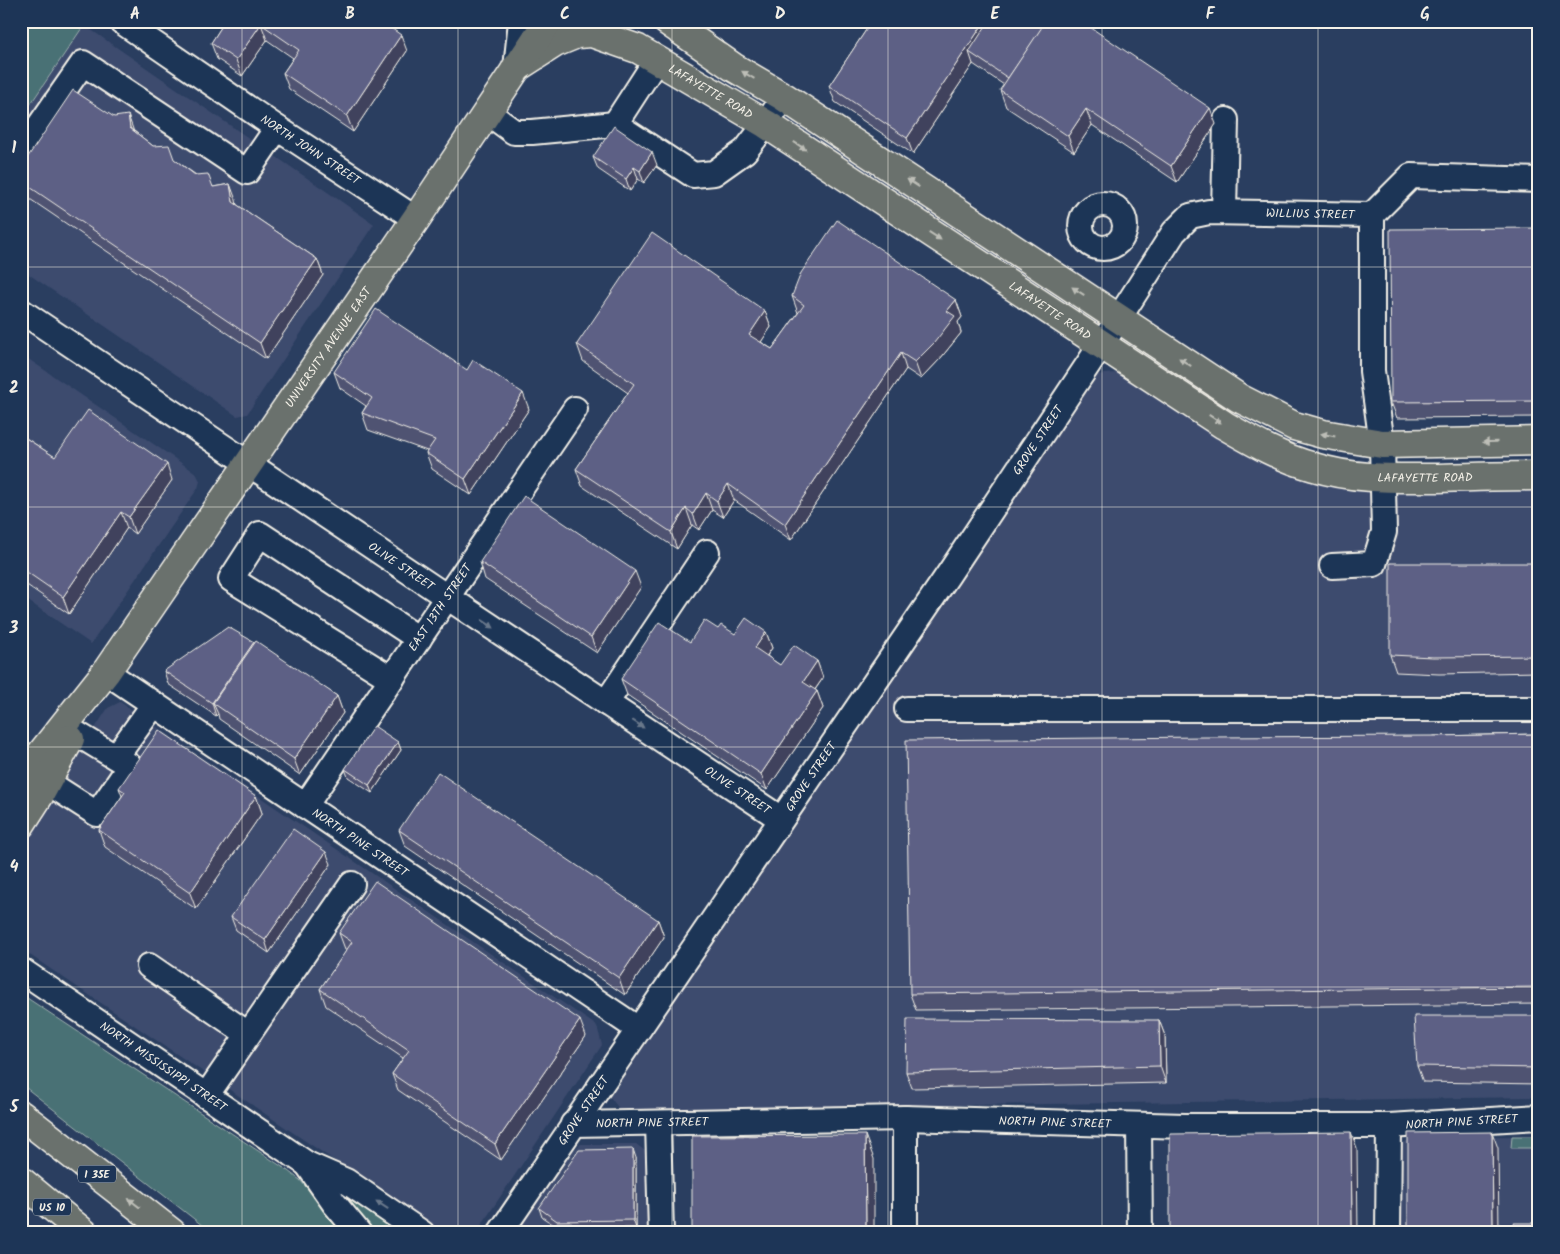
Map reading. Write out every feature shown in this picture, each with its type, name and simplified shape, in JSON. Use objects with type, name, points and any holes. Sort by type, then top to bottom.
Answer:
[{"type":"main road","name":"UNIVERSITY AVENUE EAST","points":[[21,824],[34,780],[416,219],[548,21]]},
{"type":"main road","points":[[667,21],[1239,398],[1269,414],[1294,426],[1323,434],[1382,444],[1539,441]]},
{"type":"main road","points":[[516,68],[555,43],[577,34],[592,33],[647,54]]},
{"type":"main road","name":"LAFAYETTE ROAD","points":[[647,54],[766,124],[1257,445],[1316,468],[1352,475],[1382,478],[1539,476]]},
{"type":"main road","name":"UNIVERSITY AVENUE EAST","points":[[34,780],[74,732],[106,672]]},
{"type":"main road","name":"I 35E","points":[[21,1115],[172,1233]]},
{"type":"main road","name":"US 10","points":[[21,1180],[84,1233]]},
{"type":"street","name":"NORTH JOHN STREET","points":[[121,21],[205,80],[416,219]]},
{"type":"street","points":[[516,68],[521,21]]},
{"type":"street","name":"LAFAYETTE ROAD","points":[[603,21],[647,54]]},
{"type":"street","points":[[615,124],[647,54]]},
{"type":"street","points":[[21,152],[83,62],[247,172],[277,128]]},
{"type":"street","points":[[487,112],[514,132],[615,124],[693,175],[714,173],[745,151],[784,98]]},
{"type":"street","points":[[1224,212],[1226,120]]},
{"type":"street","name":"WILLIUS STREET","points":[[1119,318],[1174,232],[1190,216],[1209,212],[1372,216],[1411,176],[1539,180]]},
{"type":"street","points":[[1332,566],[1374,564],[1384,532],[1382,444],[1372,371],[1372,216]]},
{"type":"street","name":"OLIVE STREET","points":[[21,310],[781,819]]},
{"type":"street","name":"GROVE STREET","points":[[502,1232],[573,1124],[943,582],[1119,318]]},
{"type":"street","name":"EAST 13TH STREET","points":[[305,806],[575,408]]},
{"type":"street","points":[[392,679],[231,579],[260,534],[419,639]]},
{"type":"street","points":[[606,703],[707,552]]},
{"type":"street","name":"NORTH PINE STREET","points":[[106,672],[638,1029]]},
{"type":"street","points":[[116,757],[154,704]]},
{"type":"street","points":[[907,709],[1539,709]]},
{"type":"street","points":[[34,780],[97,814],[130,766],[74,732]]},
{"type":"street","points":[[206,1096],[352,884]]},
{"type":"street","points":[[149,966],[248,1034]]},
{"type":"street","name":"NORTH MISSISSIPPI STREET","points":[[21,970],[307,1164],[346,1181],[422,1233]]},
{"type":"street","name":"NORTH PINE STREET","points":[[573,1124],[905,1118],[1185,1126],[1389,1126],[1539,1117]]},
{"type":"street","points":[[905,1118],[905,1233]]},
{"type":"street","points":[[658,1123],[660,1233]]},
{"type":"street","points":[[1139,1125],[1140,1233]]},
{"type":"street","points":[[1388,1233],[1389,1126]]},
{"type":"street","name":"NORTH MISSISSIPPI STREET","points":[[307,1164],[334,1203],[359,1233]]},
{"type":"shaded area","points":[[84,25],[374,224],[247,414],[237,416],[21,269],[21,118]]},
{"type":"shaded area","points":[[21,354],[196,473],[200,481],[198,488],[91,644],[21,596]]},
{"type":"shaded area","points":[[1126,372],[1207,430],[1266,464],[1341,485],[1539,486],[1539,1097],[620,1110],[610,1097],[1095,375]]},
{"type":"shaded area","points":[[120,702],[597,1026],[602,1045],[476,1233],[442,1233],[21,949],[21,843],[108,708]]},
{"type":"shaded area","points":[[1539,1136],[1539,1233],[1402,1233],[1402,1144],[1413,1137]]},
{"type":"shaded area","points":[[581,1144],[636,1144],[648,1153],[649,1233],[515,1233],[571,1152]]},
{"type":"green space","points":[[21,21],[78,21],[84,25],[21,118]]},
{"type":"green space","points":[[21,994],[284,1168],[300,1180],[346,1233],[212,1233],[21,1084]]},
{"type":"green space","points":[[1512,1136],[1539,1136],[1539,1148],[1511,1148]]},
{"type":"green space","points":[[340,1193],[400,1233],[368,1233]]},
{"type":"building","points":[[225,21],[381,21],[401,35],[347,116],[283,73],[299,50],[261,24],[236,60],[211,43]]},
{"type":"building","points":[[872,21],[985,21],[907,138],[829,86]]},
{"type":"building","points":[[989,21],[1046,22],[1008,78],[969,52]]},
{"type":"building","points":[[1046,21],[1081,21],[1210,108],[1171,166],[1086,109],[1068,136],[1000,90]]},
{"type":"building","points":[[73,90],[114,117],[128,115],[130,128],[153,146],[169,145],[174,159],[195,175],[208,174],[213,187],[230,184],[233,202],[317,259],[260,343],[21,181],[21,167]]},
{"type":"building","points":[[614,126],[652,152],[640,171],[634,167],[626,179],[593,157]]},
{"type":"building","points":[[837,220],[956,300],[947,311],[955,316],[934,343],[915,362],[901,353],[785,524],[728,484],[717,501],[706,493],[693,514],[686,508],[671,532],[576,469],[634,384],[577,344],[652,233],[765,311],[749,335],[772,349],[804,305],[792,296],[801,273]]},
{"type":"building","points":[[1539,228],[1539,401],[1391,402],[1390,229]]},
{"type":"building","points":[[376,309],[467,370],[473,360],[523,393],[465,479],[426,453],[435,440],[362,413],[372,398],[334,372]]},
{"type":"building","points":[[88,410],[167,464],[129,517],[121,512],[63,597],[21,568],[21,435],[55,457]]},
{"type":"building","points":[[524,496],[635,571],[591,637],[480,562]]},
{"type":"building","points":[[1390,563],[1539,563],[1539,656],[1433,657],[1390,655]]},
{"type":"building","points":[[746,618],[766,632],[755,648],[780,665],[794,645],[817,661],[803,682],[817,691],[761,774],[621,679],[659,622],[690,642],[704,620],[718,629],[721,625],[735,634]]},
{"type":"building","points":[[228,627],[254,642],[212,703],[164,671]]},
{"type":"building","points":[[256,641],[337,696],[294,759],[213,703]]},
{"type":"building","points":[[374,726],[398,742],[369,785],[345,769]]},
{"type":"building","points":[[159,730],[256,796],[190,893],[99,830],[125,792],[119,788]]},
{"type":"building","points":[[1539,734],[1539,987],[910,994],[906,740]]},
{"type":"building","points":[[438,772],[658,920],[619,978],[399,830]]},
{"type":"building","points":[[293,829],[326,852],[265,940],[231,917]]},
{"type":"building","points":[[375,881],[580,1020],[495,1144],[392,1074],[409,1050],[320,989],[352,942],[339,933]]},
{"type":"building","points":[[1414,1016],[1539,1016],[1539,1068],[1417,1066]]},
{"type":"building","points":[[907,1019],[1159,1020],[1160,1066],[906,1072]]},
{"type":"building","points":[[1351,1132],[1352,1233],[1170,1233],[1170,1134]]},
{"type":"building","points":[[1492,1132],[1493,1233],[1408,1233],[1408,1133]]},
{"type":"building","points":[[865,1135],[866,1233],[692,1233],[692,1136]]},
{"type":"building","points":[[633,1149],[633,1220],[557,1221],[539,1208],[579,1150]]},
{"type":"building","points":[[1514,1223],[1534,1223],[1534,1233],[1514,1233]]}]
